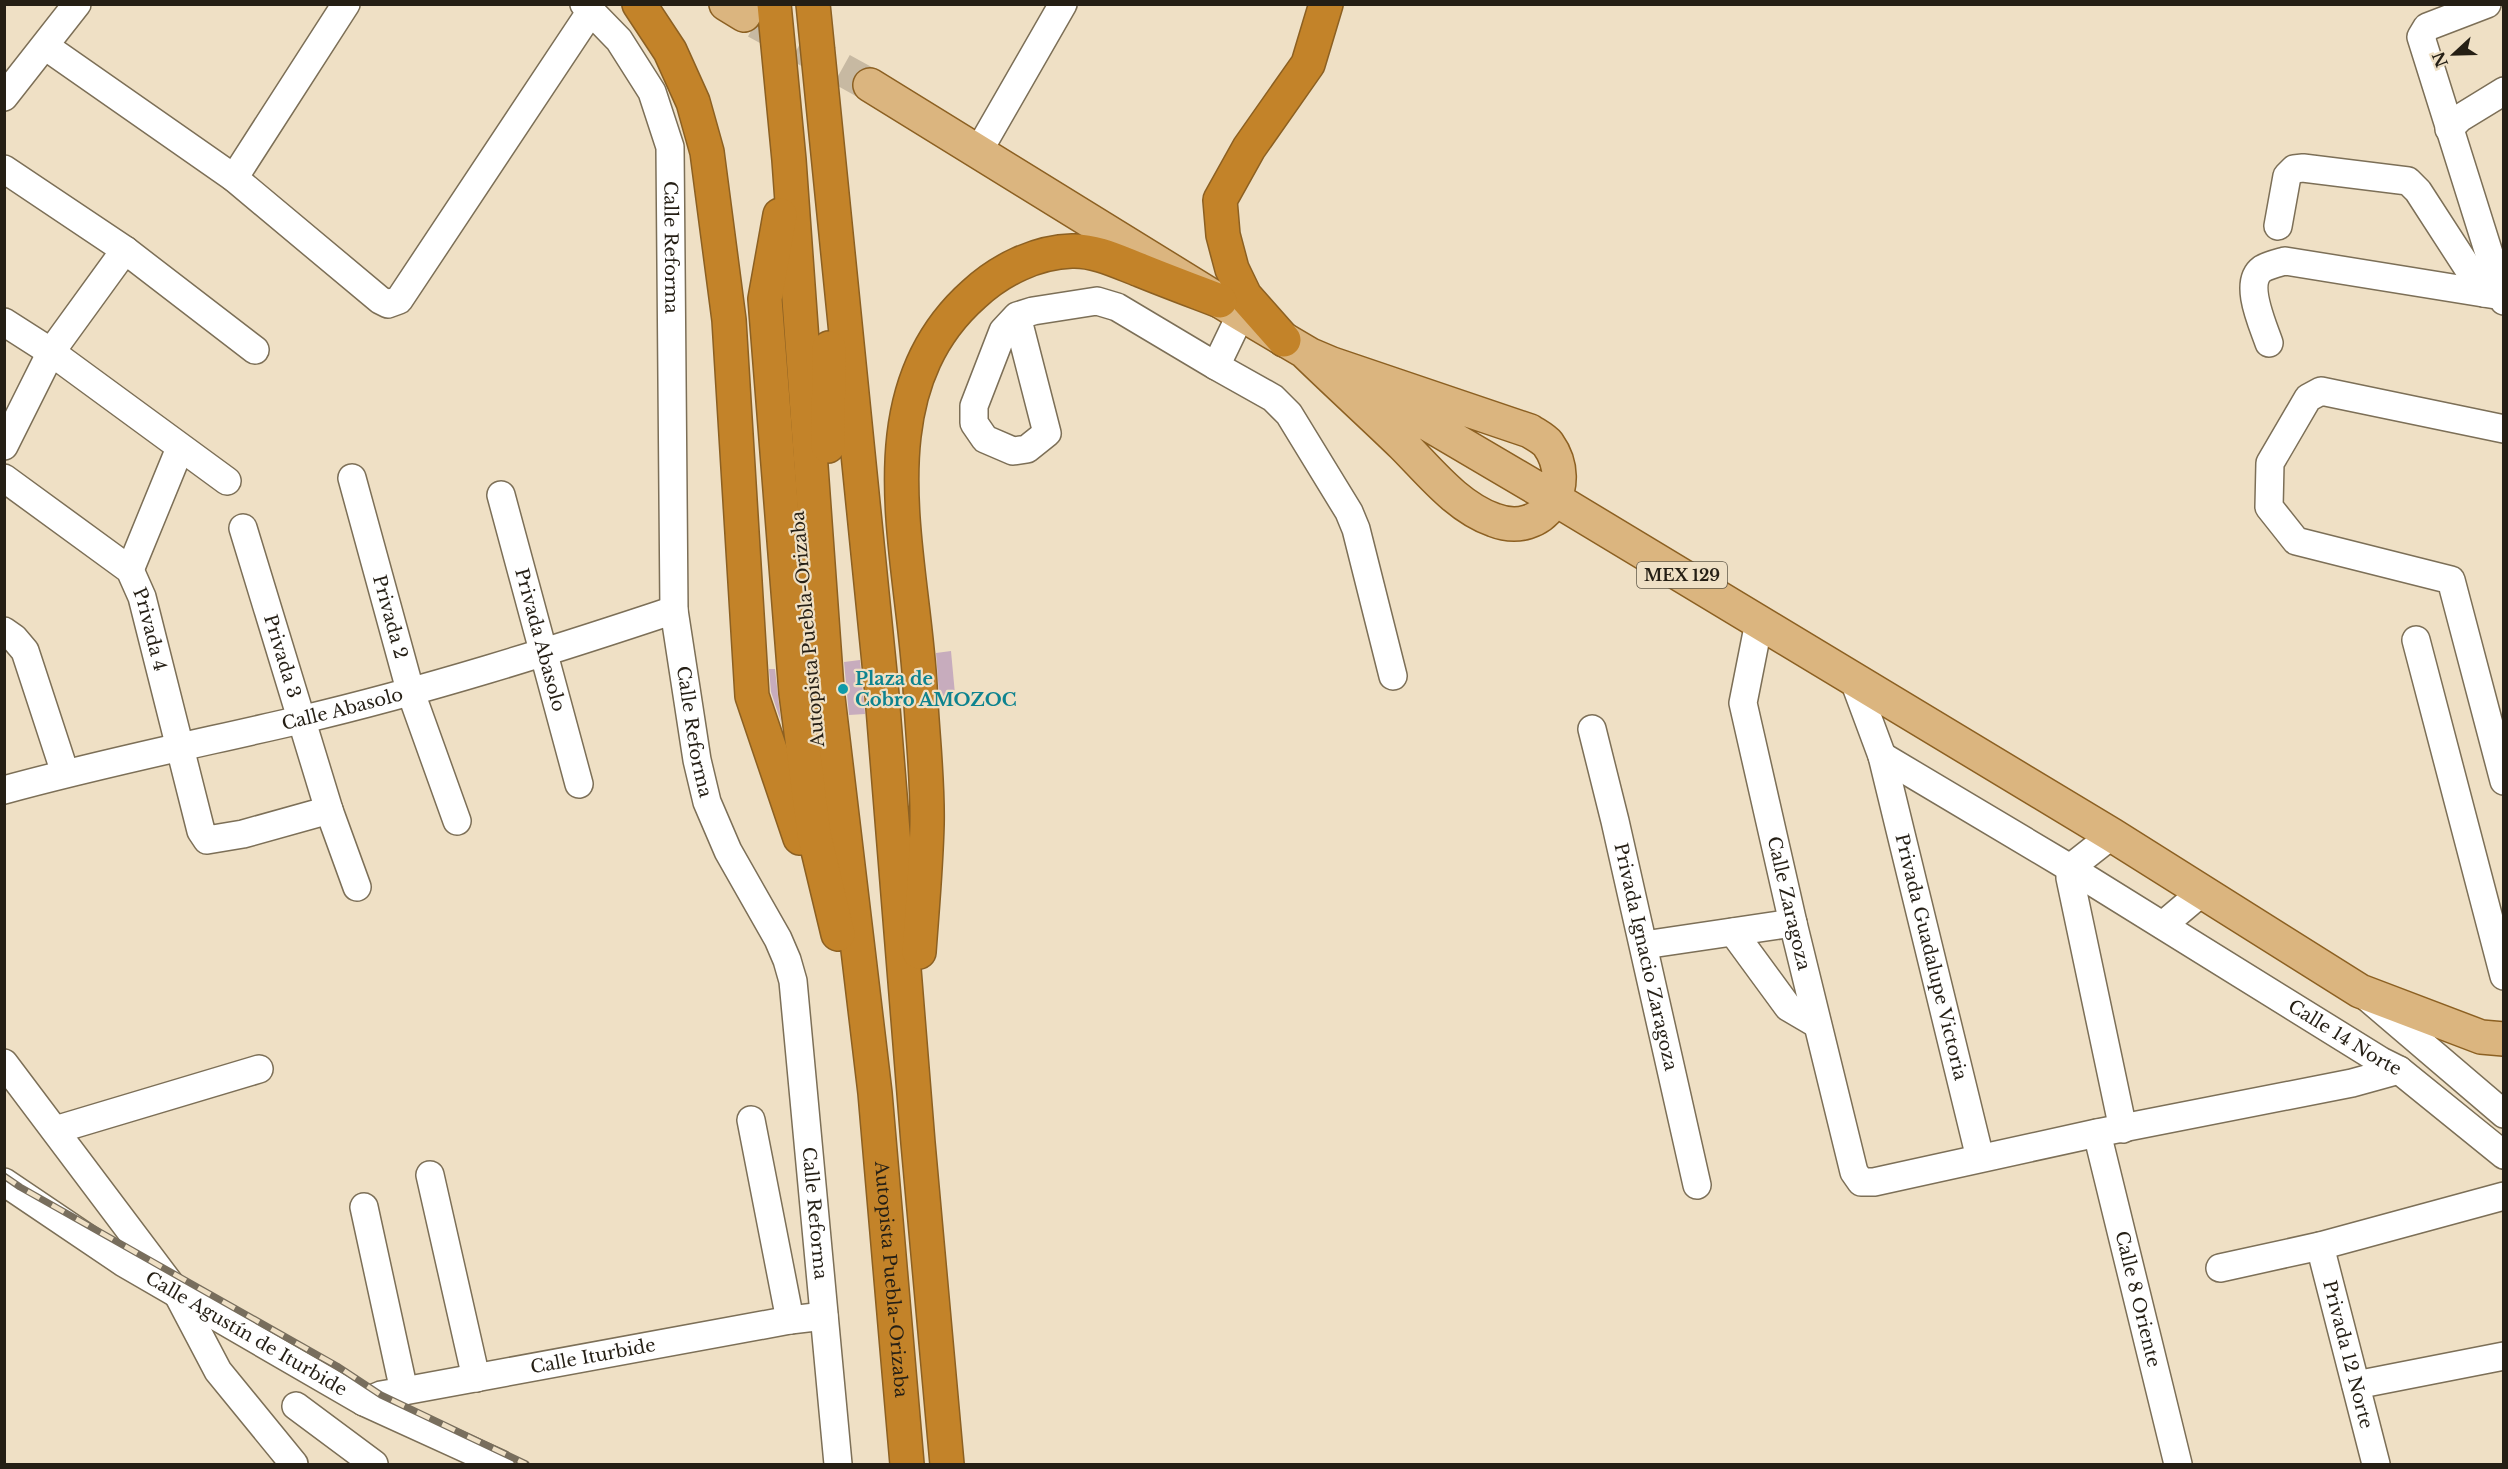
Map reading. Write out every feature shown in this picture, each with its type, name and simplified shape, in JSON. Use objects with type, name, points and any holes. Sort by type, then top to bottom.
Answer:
[{"type":"highway","points":[[639,4],[670,51],[693,102],[707,152],[729,320],[752,696],[800,838]]},
{"type":"highway","name":"Autopista Puebla-Orizaba","points":[[774,4],[789,160],[827,689],[875,1093],[907,1464]]},
{"type":"highway","name":"Autopista Puebla-Orizaba","points":[[813,4],[882,694],[946,1464]]},
{"type":"highway","points":[[1295,347],[1245,296],[1232,269],[1223,235],[1220,200],[1249,148],[1308,64],[1326,4]]},
{"type":"highway","name":"Autopista Puebla-Orizaba","points":[[789,160],[765,299],[759,471],[775,694],[800,838],[875,1093]]},
{"type":"highway","points":[[918,1143],[917,990],[927,823],[920,681],[902,498],[903,427],[919,368],[930,346],[947,322],[982,286],[1028,260],[1056,252],[1075,251],[1108,258],[1231,308]]},
{"type":"highway","name":"Autopista Puebla-Orizaba","points":[[838,258],[830,301],[827,500],[847,710],[883,993],[918,1143]]},
{"type":"highway","name":"Autopista Puebla-Orizaba","points":[[765,299],[796,693],[813,822],[875,1093]]},
{"type":"main road","name":"MEX 129","points":[[870,85],[1295,347],[1555,498],[2112,835],[2360,991],[2481,1037],[2504,1039]]},
{"type":"main road","points":[[1295,347],[1332,364],[1530,431],[1547,443],[1557,462],[1560,484],[1551,508],[1539,516],[1516,524],[1497,522],[1477,513],[1448,490],[1295,347]]},
{"type":"street","points":[[4,97],[77,4]]},
{"type":"street","points":[[234,178],[346,4]]},
{"type":"street","points":[[978,152],[1063,4]]},
{"type":"street","points":[[2487,4],[2427,27],[2421,38],[2496,297]]},
{"type":"street","points":[[45,46],[234,178],[380,300],[388,304],[399,300],[588,8]]},
{"type":"street","name":"Calle Reforma","points":[[588,8],[619,40],[652,92],[670,147],[674,610],[697,760],[707,802],[728,851],[777,939],[787,960],[793,981],[838,1464]]},
{"type":"street","points":[[2449,129],[2460,118],[2504,91]]},
{"type":"street","points":[[2278,226],[2287,176],[2294,169],[2303,168],[2408,181],[2418,190],[2496,297]]},
{"type":"street","points":[[4,169],[125,250],[255,350]]},
{"type":"street","points":[[4,446],[51,352],[125,250]]},
{"type":"street","points":[[2269,343],[2254,296],[2254,282],[2261,270],[2285,261],[2496,297]]},
{"type":"street","points":[[1017,316],[1033,311],[1097,301],[1117,307],[1274,398],[1288,414],[1349,512],[1356,529],[1393,676]]},
{"type":"street","points":[[1216,366],[1231,308]]},
{"type":"street","points":[[4,322],[51,352],[227,481]]},
{"type":"street","points":[[2504,429],[2321,391],[2308,398],[2270,463],[2269,507],[2296,541],[2451,580],[2504,781]]},
{"type":"street","points":[[130,570],[180,448]]},
{"type":"street","name":"Privada 4","points":[[4,478],[130,570],[142,597],[178,746],[201,831],[207,840],[243,834],[329,810]]},
{"type":"street","name":"Privada 2","points":[[352,478],[410,690],[457,821]]},
{"type":"street","name":"Privada Abasolo","points":[[501,495],[579,784]]},
{"type":"street","name":"Privada 3","points":[[243,528],[329,810],[357,887]]},
{"type":"street","name":"Calle Abasolo","points":[[4,790],[178,746],[301,720],[544,653],[674,610]]},
{"type":"street","name":"Calle Zaragoza","points":[[1759,622],[1743,704],[1817,1024],[1854,1172],[1861,1182]]},
{"type":"street","points":[[4,631],[14,638],[25,651],[65,773]]},
{"type":"street","points":[[2416,640],[2504,976]]},
{"type":"street","name":"Privada Guadalupe Victoria","points":[[1852,678],[1881,756],[1980,1158]]},
{"type":"street","name":"Privada Ignacio Zaragoza","points":[[1592,729],[1644,945],[1697,1185]]},
{"type":"street","name":"Calle 14 Norte","points":[[1881,756],[2070,868],[2399,1070]]},
{"type":"street","points":[[2070,868],[2112,835]]},
{"type":"street","name":"Calle 8 Oriente","points":[[2070,868],[2110,1131],[2178,1464]]},
{"type":"street","points":[[2163,925],[2202,892]]},
{"type":"street","points":[[1644,945],[1793,923]]},
{"type":"street","points":[[1733,932],[1788,1007],[1817,1024]]},
{"type":"street","points":[[2360,991],[2504,1114]]},
{"type":"street","points":[[4,1063],[177,1293],[218,1371],[294,1464]]},
{"type":"street","points":[[55,1130],[259,1069]]},
{"type":"street","points":[[2399,1070],[2504,1155]]},
{"type":"street","name":"Calle 14 Norte","points":[[1861,1182],[1874,1182],[2110,1131],[2352,1083],[2399,1070]]},
{"type":"street","points":[[2427,1093],[2467,1083]]},
{"type":"street","points":[[751,1120],[790,1320]]},
{"type":"street","points":[[430,1175],[476,1378]]},
{"type":"street","name":"Calle Agustín de Iturbide","points":[[4,1182],[124,1263],[364,1402],[500,1464]]},
{"type":"street","points":[[2220,1268],[2320,1246],[2504,1196]]},
{"type":"street","points":[[364,1207],[404,1391]]},
{"type":"street","name":"Privada 12 Norte","points":[[2320,1246],[2376,1464]]},
{"type":"street","name":"Calle Iturbide","points":[[364,1402],[381,1395],[790,1320],[824,1316]]},
{"type":"street","points":[[2356,1385],[2504,1356]]},
{"type":"street","points":[[296,1406],[374,1464]]},
{"type":"building","points":[[951,651],[956,705],[940,707],[936,653]]},
{"type":"building","points":[[860,660],[865,714],[849,715],[844,662]]},
{"type":"building","points":[[769,669],[775,669],[781,722],[771,692]]},
{"type":"tunnel","points":[[756,22],[870,85]]},
{"type":"railway","points":[[4,1176],[337,1366],[381,1395],[526,1464]]},
{"type":"place","name":"Plaza de Cobro AMOZOC","points":[[843,689]]}]
